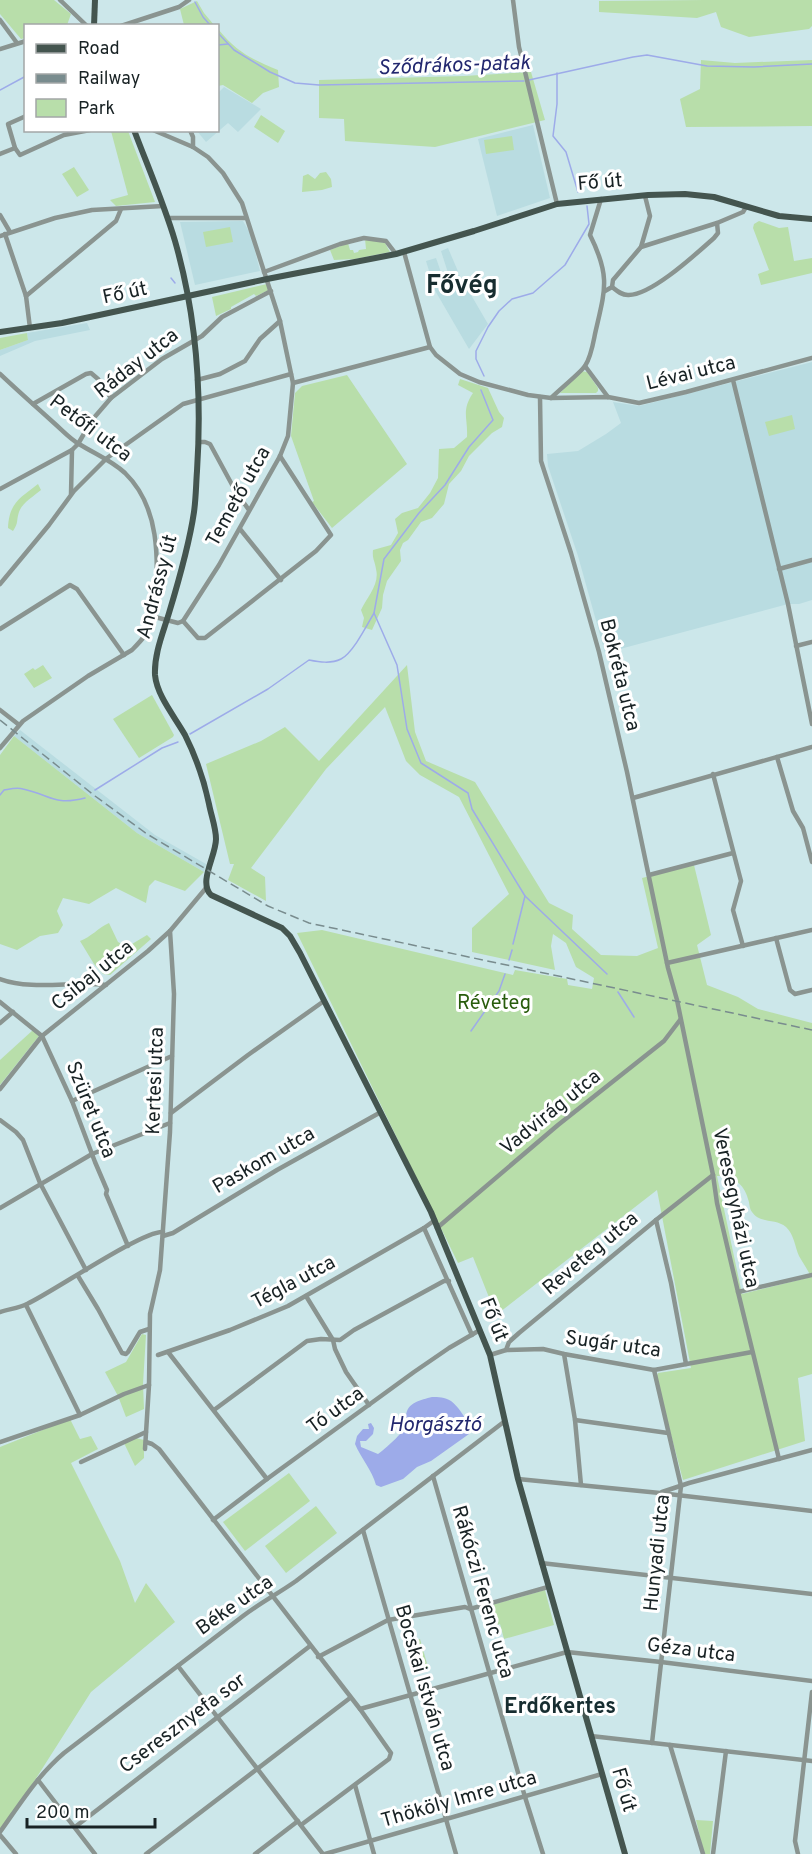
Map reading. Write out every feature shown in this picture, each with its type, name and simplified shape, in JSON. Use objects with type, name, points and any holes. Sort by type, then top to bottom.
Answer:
[{"type":"main road","points":[[94,0],[94,24]]},
{"type":"main road","name":"Andrássy út","points":[[135,132],[168,218],[181,261],[194,339],[198,401],[194,511],[183,566],[156,657],[155,676],[159,689],[199,766],[208,800],[216,839],[206,888]]},
{"type":"main road","name":"Fő út","points":[[0,332],[62,323],[187,297],[265,276],[396,254],[557,204],[645,195],[685,194],[714,197],[791,218],[812,219]]},
{"type":"main road","name":"Fő út","points":[[206,888],[211,895],[285,930],[300,953],[435,1220],[489,1355],[518,1479],[625,1854]]},
{"type":"street","points":[[60,0],[85,24]]},
{"type":"street","points":[[127,24],[179,7],[189,0]]},
{"type":"street","points":[[513,0],[516,30],[526,77],[557,204]]},
{"type":"street","points":[[0,20],[17,43]]},
{"type":"street","points":[[0,49],[24,41]]},
{"type":"street","points":[[24,117],[8,124],[15,148],[20,155],[64,135],[80,132]]},
{"type":"street","name":"Temető utca","points":[[158,132],[193,147],[208,157],[223,173],[242,203],[280,321],[293,383],[288,436],[280,456],[240,529],[183,621]]},
{"type":"street","points":[[191,132],[194,137],[193,147]]},
{"type":"street","points":[[0,154],[15,148]]},
{"type":"street","points":[[605,291],[612,287],[614,280],[641,247],[650,216],[645,195]]},
{"type":"street","points":[[551,398],[585,366],[593,343],[605,291],[597,250],[590,235],[601,199]]},
{"type":"street","points":[[5,234],[92,210],[163,206]]},
{"type":"street","points":[[641,247],[717,223],[743,212],[746,207]]},
{"type":"street","points":[[26,297],[116,221],[121,209]]},
{"type":"street","points":[[0,215],[26,297],[30,328]]},
{"type":"street","points":[[168,218],[246,218]]},
{"type":"street","points":[[612,287],[626,296],[634,295],[665,279],[714,238],[718,233],[717,223]]},
{"type":"street","name":"Fő út","points":[[265,276],[340,244],[364,238],[386,241],[396,254]]},
{"type":"street","points":[[293,383],[430,347],[404,252]]},
{"type":"street","points":[[604,278],[614,280]]},
{"type":"street","name":"Ráday utca","points":[[0,489],[72,450],[92,420],[111,398],[162,359],[202,336],[222,316],[270,291]]},
{"type":"street","points":[[197,380],[220,374],[244,361],[260,339],[280,321]]},
{"type":"street","name":"Lévai utca","points":[[430,347],[436,355],[460,374],[479,382],[540,397],[608,397],[639,403],[812,358]]},
{"type":"street","points":[[585,366],[608,397]]},
{"type":"street","points":[[33,405],[91,373],[95,375],[111,398]]},
{"type":"street","name":"Petőfi utca","points":[[0,374],[78,444],[107,458],[126,474],[137,488],[146,507],[155,535],[158,556],[155,617],[142,640],[124,656]]},
{"type":"street","points":[[0,584],[49,525],[71,494],[107,458],[183,404],[291,374]]},
{"type":"street","points":[[733,380],[779,569],[812,724]]},
{"type":"street","name":"Bokréta utca","points":[[540,397],[541,461],[593,631],[633,798],[667,963]]},
{"type":"street","points":[[198,442],[204,441],[210,444],[236,492],[249,510]]},
{"type":"street","points":[[71,494],[72,450]]},
{"type":"street","points":[[155,617],[178,623],[183,621],[198,638],[205,638],[281,580],[316,551],[331,535],[280,456]]},
{"type":"street","points":[[240,529],[281,580]]},
{"type":"street","points":[[779,569],[812,560]]},
{"type":"street","points":[[0,629],[70,585],[77,589],[124,656],[54,698],[18,724],[0,748]]},
{"type":"street","points":[[796,646],[812,642]]},
{"type":"street","points":[[0,710],[18,724]]},
{"type":"street","points":[[633,798],[812,747]]},
{"type":"street","points":[[777,757],[793,811],[803,828],[812,862]]},
{"type":"street","points":[[713,774],[741,881],[733,910],[743,946]]},
{"type":"street","points":[[649,875],[734,853]]},
{"type":"street","name":"Csibaj utca","points":[[0,1089],[42,1036],[148,951],[170,931],[206,888]]},
{"type":"street","points":[[667,963],[812,930]]},
{"type":"street","name":"Kertesi utca","points":[[145,1449],[150,1314],[159,1270],[163,1234],[171,1113],[174,994],[170,931]]},
{"type":"street","points":[[776,938],[790,990],[795,994],[812,990]]},
{"type":"street","name":"Veresegyházi utca","points":[[667,963],[717,1203],[779,1459]]},
{"type":"street","points":[[0,979],[28,984],[91,983],[106,985]]},
{"type":"street","points":[[171,1113],[324,1001]]},
{"type":"street","name":"Szüret utca","points":[[0,1002],[42,1036],[72,1101],[128,1246]]},
{"type":"street","points":[[0,1023],[13,1012]]},
{"type":"street","name":"Vadvirág utca","points":[[438,1228],[558,1125],[664,1041],[680,1020]]},
{"type":"street","points":[[72,1101],[172,1056]]},
{"type":"street","name":"Paskom utca","points":[[0,1312],[26,1305],[158,1231],[163,1234],[173,1233],[277,1170],[381,1112]]},
{"type":"street","points":[[0,1120],[16,1132],[22,1140],[40,1184],[86,1270]]},
{"type":"street","points":[[0,1208],[92,1154],[170,1123]]},
{"type":"street","name":"Reveteg utca","points":[[506,1350],[509,1342],[519,1333],[713,1175]]},
{"type":"street","name":"Tégla utca","points":[[158,1355],[263,1317],[306,1296],[435,1220]]},
{"type":"street","points":[[656,1220],[671,1283],[686,1364]]},
{"type":"street","points":[[424,1228],[472,1335]]},
{"type":"street","points":[[738,1292],[812,1275]]},
{"type":"street","points":[[78,1276],[99,1309],[122,1353],[128,1352],[140,1332],[149,1329]]},
{"type":"street","points":[[214,1410],[307,1341],[340,1340],[434,1287],[449,1281]]},
{"type":"street","points":[[306,1296],[333,1340],[346,1372],[369,1406]]},
{"type":"street","points":[[26,1305],[80,1415]]},
{"type":"street","name":"Tó utca","points":[[213,1520],[449,1348],[480,1330]]},
{"type":"street","name":"Sugár utca","points":[[506,1350],[543,1349],[654,1370],[752,1352]]},
{"type":"street","points":[[489,1355],[506,1350]]},
{"type":"street","points":[[168,1352],[267,1479]]},
{"type":"street","points":[[564,1354],[575,1420],[581,1485]]},
{"type":"street","name":"Hunyadi utca","points":[[652,1743],[681,1486],[654,1370]]},
{"type":"street","points":[[1,1440],[80,1415],[149,1385]]},
{"type":"street","points":[[575,1420],[668,1432]]},
{"type":"street","name":"Béke utca","points":[[0,1833],[38,1780],[64,1753],[243,1616],[261,1603],[273,1598],[505,1421]]},
{"type":"street","points":[[81,1462],[146,1432]]},
{"type":"street","points":[[146,1442],[159,1449],[360,1709],[391,1753],[389,1759],[355,1785],[255,1854]]},
{"type":"street","points":[[660,1493],[812,1450]]},
{"type":"street","name":"Rákóczi Ferenc utca","points":[[433,1476],[543,1854]]},
{"type":"street","points":[[518,1479],[812,1511]]},
{"type":"street","name":"Bocskai István utca","points":[[363,1530],[456,1854]]},
{"type":"street","points":[[541,1563],[812,1594]]},
{"type":"street","points":[[318,1657],[388,1620],[465,1607],[470,1609],[548,1587]]},
{"type":"street","name":"Cseresznyefa sor","points":[[75,1827],[310,1646]]},
{"type":"street","points":[[360,1709],[567,1652]]},
{"type":"street","name":"Géza utca","points":[[567,1652],[812,1681]]},
{"type":"street","points":[[178,1666],[324,1854]]},
{"type":"street","points":[[798,1854],[795,1841],[812,1692]]},
{"type":"street","points":[[146,1854],[350,1698]]},
{"type":"street","points":[[591,1737],[812,1761]]},
{"type":"street","points":[[670,1745],[703,1854]]},
{"type":"street","points":[[713,1854],[726,1751]]},
{"type":"street","name":"Thököly Imre utca","points":[[324,1854],[602,1774]]},
{"type":"street","points":[[38,1780],[95,1854]]},
{"type":"street","points":[[355,1785],[374,1854]]},
{"type":"street","points":[[0,1833],[16,1854]]},
{"type":"shaded area","points":[[224,87],[261,109],[238,132],[228,123],[219,131],[219,92]]},
{"type":"shaded area","points":[[533,125],[550,198],[497,216],[478,139]]},
{"type":"shaded area","points":[[198,132],[218,132],[206,142]]},
{"type":"shaded area","points":[[243,221],[251,235],[260,271],[195,285],[180,222]]},
{"type":"shaded area","points":[[448,248],[460,276],[488,324],[469,349],[426,275],[430,274],[426,261],[436,258],[443,278],[449,276],[441,251]]},
{"type":"shaded area","points":[[87,323],[90,330],[35,341],[0,356],[0,350],[28,340],[27,333]]},
{"type":"shaded area","points":[[812,362],[812,600],[799,604],[788,604],[605,653],[578,556],[548,466],[547,454],[578,451],[621,423],[613,402],[639,406]]},
{"type":"shaded area","points":[[20,730],[155,835],[206,864],[204,872],[137,833],[14,736]]},
{"type":"green space","points":[[0,0],[54,0],[71,14],[67,24],[24,24],[24,38],[21,39],[0,14]]},
{"type":"green space","points":[[812,0],[812,26],[809,29],[749,37],[721,27],[716,12],[697,18],[599,12],[599,1]]},
{"type":"green space","points":[[197,1],[213,24],[184,24],[180,9]]},
{"type":"green space","points":[[219,30],[245,54],[278,70],[279,87],[263,93],[252,103],[223,85],[219,86]]},
{"type":"green space","points":[[701,60],[735,63],[812,60],[812,126],[686,127],[680,99],[700,89]]},
{"type":"green space","points":[[531,72],[545,120],[435,147],[345,141],[344,119],[319,118],[319,80]]},
{"type":"green space","points":[[261,115],[285,131],[278,143],[254,127]]},
{"type":"green space","points":[[111,132],[128,132],[155,202],[116,206],[110,200],[128,195]]},
{"type":"green space","points":[[512,136],[514,150],[486,154],[484,140]]},
{"type":"green space","points":[[74,167],[89,190],[77,197],[62,174]]},
{"type":"green space","points":[[326,172],[331,179],[332,187],[302,192],[303,176],[308,174],[315,179],[320,173]]},
{"type":"green space","points":[[759,221],[779,228],[788,227],[794,261],[812,258],[812,273],[761,285],[758,274],[769,270],[753,228],[754,224]]},
{"type":"green space","points":[[230,227],[233,242],[206,247],[203,232]]},
{"type":"green space","points":[[365,239],[385,243],[390,252],[355,259],[334,260],[330,250],[348,243],[350,250],[354,253],[358,252],[366,249]]},
{"type":"green space","points":[[267,284],[269,290],[256,296],[254,294],[216,316],[212,297]]},
{"type":"green space","points":[[27,333],[28,340],[0,350],[0,338]]},
{"type":"green space","points":[[581,371],[587,372],[598,391],[596,393],[560,393]]},
{"type":"green space","points":[[347,375],[407,464],[332,528],[312,502],[314,501],[291,436],[295,393],[302,386]]},
{"type":"green space","points":[[460,379],[488,388],[504,418],[502,427],[492,433],[469,456],[461,471],[449,484],[444,504],[432,518],[421,522],[408,540],[403,543],[400,550],[401,561],[387,581],[382,608],[372,630],[362,627],[364,618],[361,610],[377,575],[373,550],[391,545],[398,533],[395,519],[402,513],[418,508],[430,493],[438,478],[439,449],[454,448],[467,437],[466,410],[473,393],[458,385]]},
{"type":"green space","points":[[792,415],[795,429],[769,436],[765,422]]},
{"type":"green space","points":[[38,484],[41,490],[25,503],[13,531],[8,528],[13,507],[21,497]]},
{"type":"green space","points":[[43,665],[52,678],[34,688],[24,674]]},
{"type":"green space","name":"Réveteg","points":[[407,665],[415,732],[426,761],[475,782],[549,903],[573,915],[572,929],[601,955],[637,956],[658,948],[642,878],[694,865],[711,935],[697,945],[707,985],[738,997],[758,1009],[812,1023],[812,1374],[798,1378],[805,1441],[683,1480],[656,1378],[658,1373],[691,1368],[657,1190],[496,1315],[473,1257],[458,1263],[297,933],[322,930],[513,975],[515,970],[567,979],[568,985],[592,989],[594,978],[576,967],[566,943],[553,934],[551,946],[555,970],[472,952],[472,928],[509,894],[459,797],[420,775],[406,761],[385,707],[326,769],[251,868],[265,877],[266,901],[228,880],[234,864],[230,864],[206,764],[261,741],[285,727],[319,761]],"holes":[[[717,1176],[732,1179],[744,1189],[755,1216],[782,1224],[789,1230],[799,1256],[811,1277],[742,1294]]]},
{"type":"green space","points":[[152,695],[174,735],[139,758],[113,719]]},
{"type":"green space","points":[[14,736],[137,833],[204,872],[185,891],[155,880],[149,886],[146,903],[116,888],[89,904],[63,898],[57,911],[63,925],[58,933],[40,936],[17,950],[0,944],[0,755]]},
{"type":"green space","points":[[109,923],[118,942],[127,947],[147,935],[151,939],[110,975],[103,974],[94,964],[80,941]]},
{"type":"green space","points":[[33,1030],[39,1036],[0,1085],[0,1060]]},
{"type":"green space","points":[[142,1334],[146,1335],[144,1409],[126,1417],[105,1372],[126,1362]]},
{"type":"green space","points":[[70,1419],[80,1439],[91,1436],[98,1449],[71,1463],[120,1561],[135,1603],[146,1583],[175,1622],[91,1692],[0,1835],[0,1447]]},
{"type":"green space","points":[[136,1438],[144,1440],[144,1458],[135,1466],[124,1443]]},
{"type":"green space","points":[[289,1473],[310,1501],[245,1551],[223,1522]]},
{"type":"green space","points":[[316,1506],[337,1533],[286,1573],[265,1546]]},
{"type":"green space","points":[[545,1590],[554,1625],[504,1639],[500,1624],[494,1626],[488,1606]]},
{"type":"green space","points":[[420,1639],[428,1667],[413,1671],[406,1643]]},
{"type":"green space","points":[[696,1820],[713,1821],[710,1854],[704,1854]]},
{"type":"water","name":"Horgásztó","points":[[432,1397],[451,1401],[461,1411],[469,1434],[431,1461],[417,1467],[403,1479],[381,1487],[376,1485],[355,1444],[357,1436],[363,1429],[369,1429],[368,1424],[371,1423],[374,1428],[373,1434],[366,1441],[360,1441],[361,1447],[378,1454],[404,1429],[409,1408],[415,1402]]},
{"type":"waterway","name":"Sződrákos-patak","points":[[195,2],[209,24]]},
{"type":"waterway","name":"Sződrákos-patak","points":[[219,34],[234,50],[270,72],[295,83],[319,85],[524,81]]},
{"type":"waterway","points":[[219,45],[228,44]]},
{"type":"waterway","name":"Sződrákos-patak","points":[[529,80],[647,55],[707,66],[754,67],[812,64]]},
{"type":"waterway","points":[[557,73],[557,104],[553,136],[566,152],[578,192]]},
{"type":"waterway","points":[[0,90],[24,77]]},
{"type":"waterway","points":[[484,376],[476,359],[476,351],[488,327],[499,311],[512,299],[533,293],[565,265],[589,224],[587,206]]},
{"type":"waterway","points":[[171,278],[175,283]]},
{"type":"waterway","points":[[481,390],[493,420],[469,447],[445,485],[419,513],[384,559],[374,613],[397,665],[407,729],[421,763],[468,793],[472,809],[525,896],[513,944]]},
{"type":"waterway","points":[[190,734],[268,689],[309,660],[329,662],[346,656],[374,613]]},
{"type":"waterway","points":[[95,790],[162,748],[178,742]]},
{"type":"waterway","points":[[0,795],[4,790],[18,788],[59,800],[85,798]]},
{"type":"waterway","points":[[525,896],[607,974]]},
{"type":"waterway","points":[[509,960],[512,950]]},
{"type":"waterway","points":[[471,1031],[499,991],[505,974]]},
{"type":"waterway","points":[[618,992],[634,1017]]},
{"type":"railway","points":[[0,720],[95,796],[147,834],[268,906],[309,923],[812,1030]]},
{"type":"district","name":"Fővég","points":[[462,286]]},
{"type":"district","name":"Erdőkertes","points":[[560,1707]]}]
